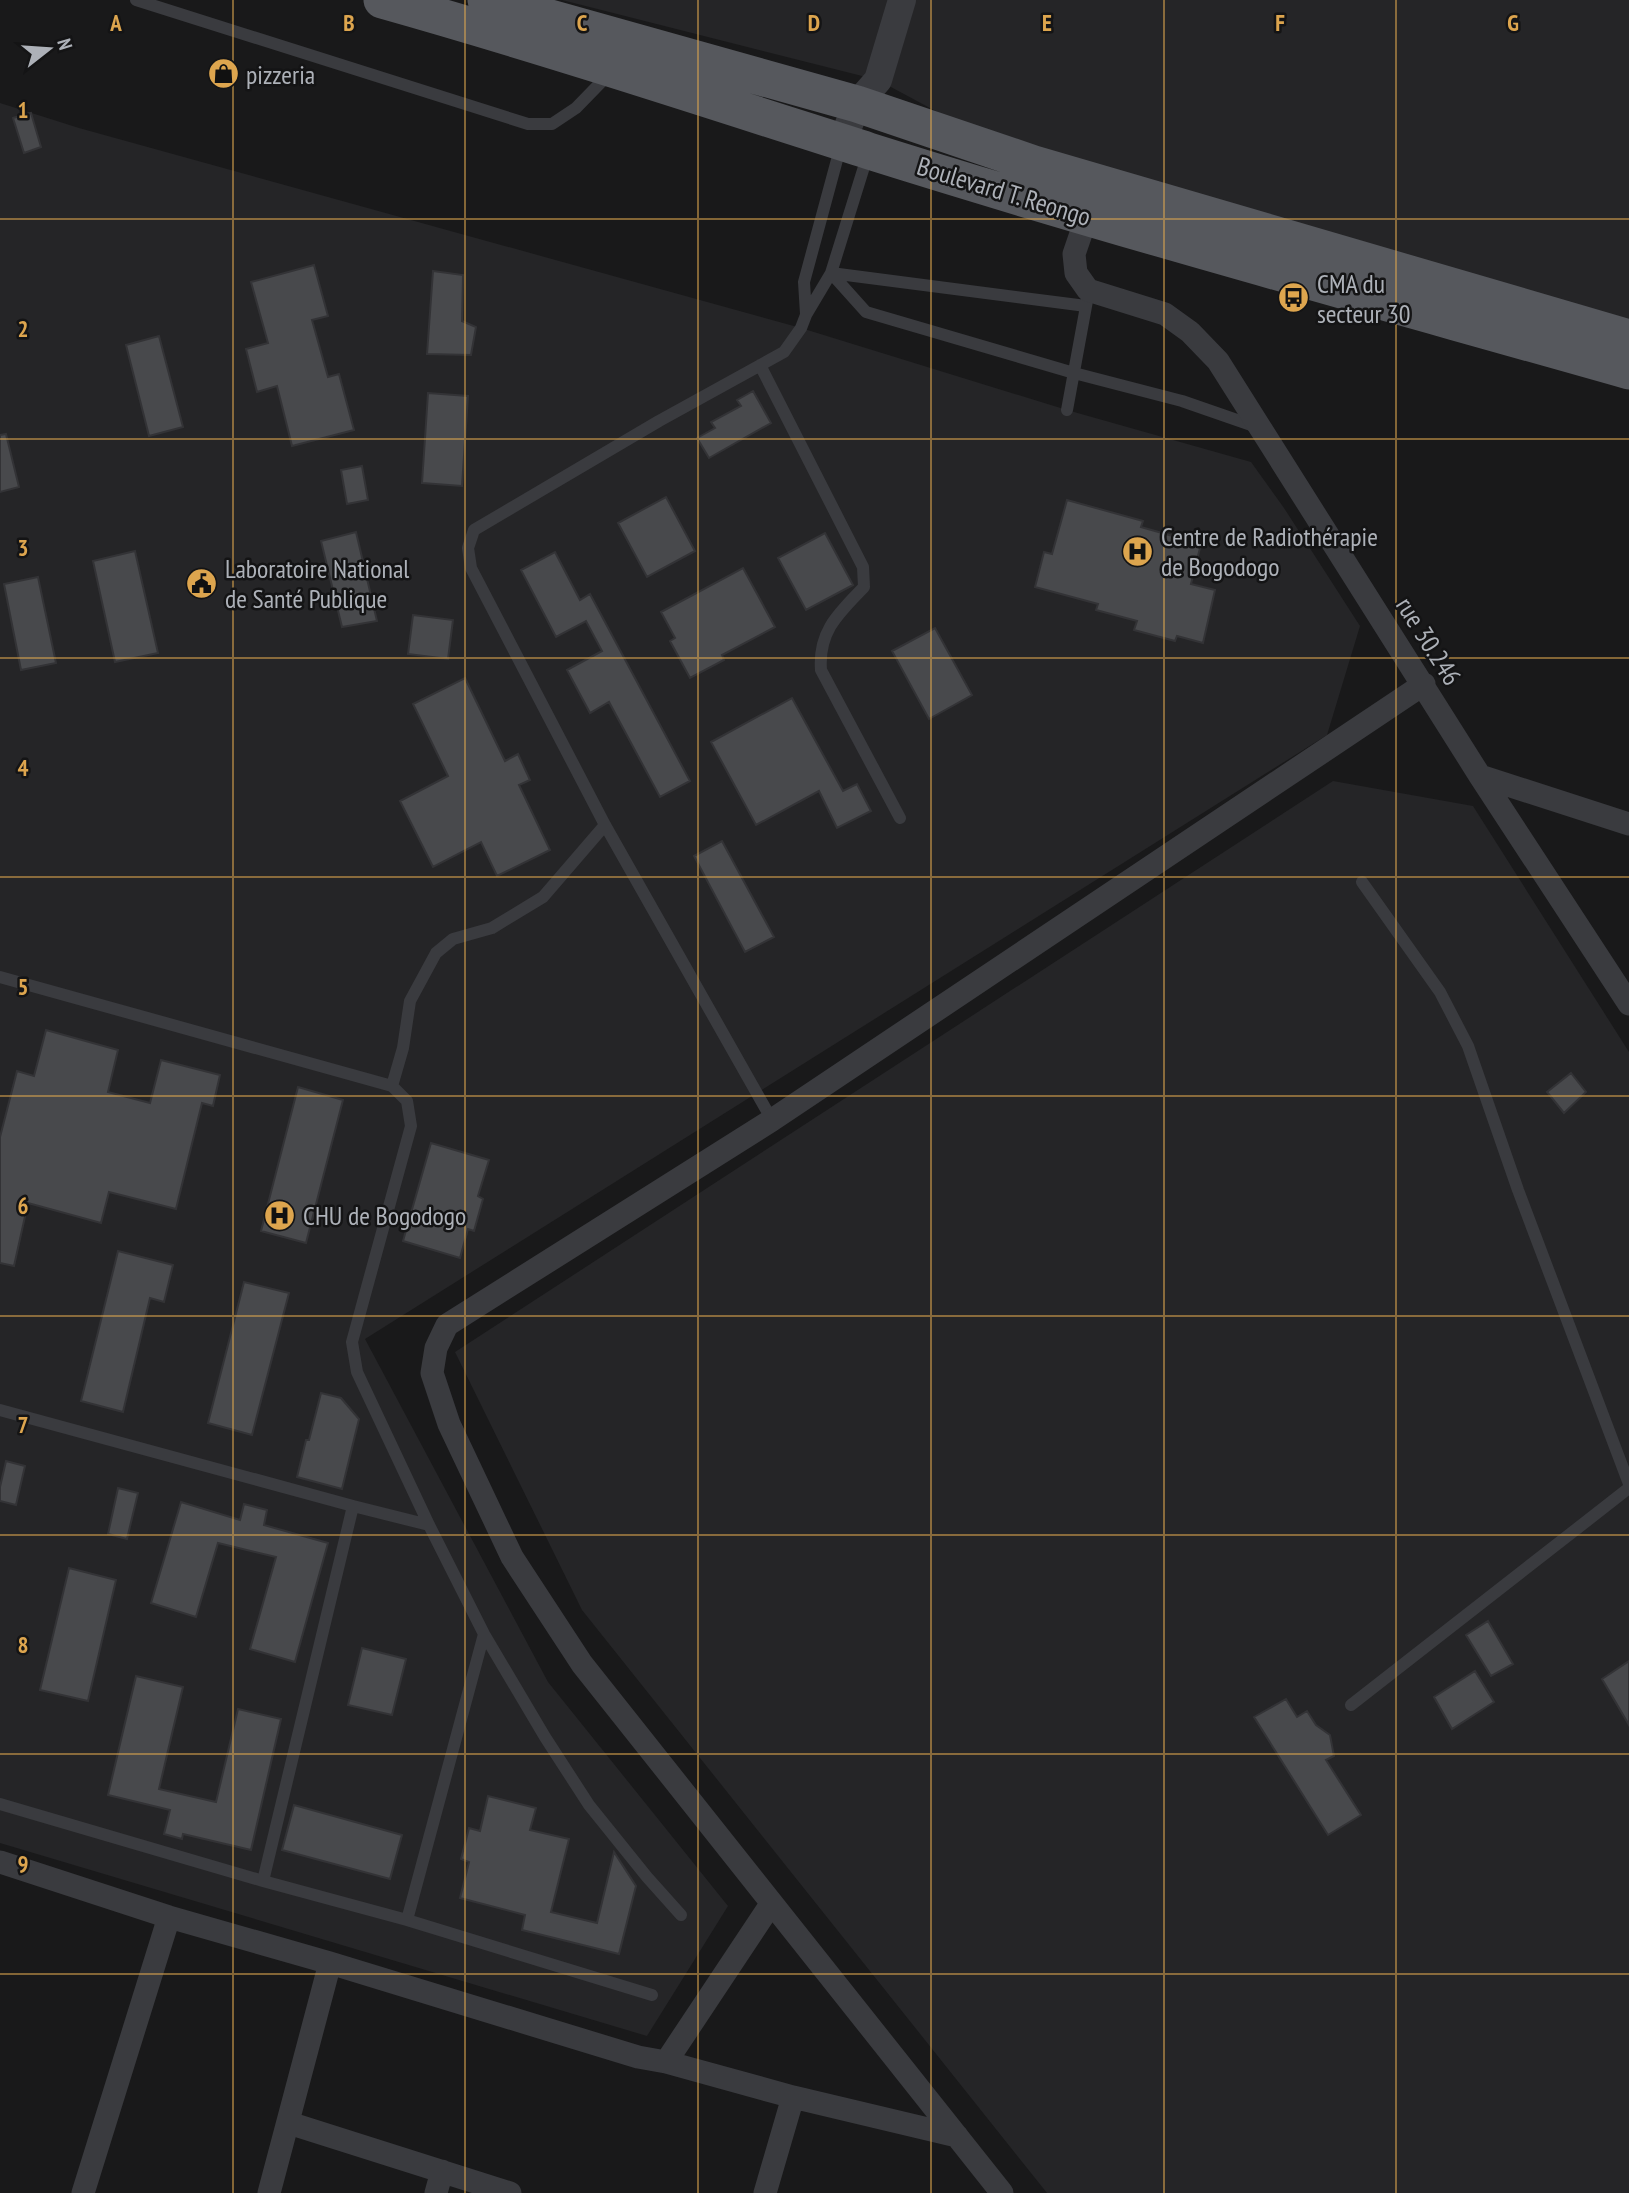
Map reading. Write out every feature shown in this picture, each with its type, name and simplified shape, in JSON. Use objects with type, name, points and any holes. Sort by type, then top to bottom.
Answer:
[{"type":"main road","name":"Boulevard T. Reongo","points":[[382,0],[499,33],[1087,216],[1629,371]]},
{"type":"main road","name":"Boulevard T. Reongo","points":[[486,0],[873,99],[1034,163],[1629,338]]},
{"type":"street","points":[[856,146],[902,0]]},
{"type":"street","points":[[1087,216],[1074,254],[1076,273],[1087,298]]},
{"type":"street","name":"rue 30.246","points":[[1087,298],[1165,314],[1190,332],[1217,360],[1480,776],[1629,1004]]},
{"type":"street","points":[[1002,2193],[582,1664],[512,1557],[449,1424],[432,1373],[436,1348],[447,1325],[772,1120],[1424,684]]},
{"type":"street","points":[[1480,776],[1629,824]]},
{"type":"street","points":[[1,1868],[330,1963],[638,2057],[957,2136]]},
{"type":"street","points":[[666,2062],[771,1904]]},
{"type":"street","points":[[83,2193],[169,1917]]},
{"type":"street","points":[[270,2193],[330,1963]]},
{"type":"street","points":[[765,2193],[793,2097]]},
{"type":"street","points":[[289,2123],[439,2182],[510,2193]]},
{"type":"lane","points":[[136,0],[528,124],[552,124],[576,108],[614,70]]},
{"type":"lane","points":[[772,1120],[606,825],[471,568],[468,548],[474,530],[659,421],[784,352],[801,328],[831,273],[856,146]]},
{"type":"lane","points":[[806,315],[804,282],[856,146]]},
{"type":"lane","points":[[831,273],[1087,298],[1067,410]]},
{"type":"lane","points":[[831,273],[866,312],[1074,373],[1182,401],[1261,429]]},
{"type":"lane","points":[[760,365],[863,567],[864,587],[830,625],[820,650],[821,670],[900,818]]},
{"type":"lane","points":[[392,1086],[403,1048],[410,1002],[436,953],[453,939],[492,928],[543,897],[606,825]]},
{"type":"lane","points":[[1351,1705],[1629,1486],[1527,1216],[1468,1046],[1440,992],[1363,882]]},
{"type":"lane","points":[[0,978],[392,1086],[407,1101],[411,1126],[352,1342],[357,1372],[484,1634],[545,1737],[589,1805],[681,1915]]},
{"type":"lane","points":[[0,1410],[429,1525]]},
{"type":"lane","points":[[263,1881],[353,1506]]},
{"type":"lane","points":[[407,1920],[484,1634]]},
{"type":"lane","points":[[0,1804],[407,1920],[652,1995]]},
{"type":"shaded area","points":[[562,0],[1629,0],[1629,339],[1034,164],[878,80]]},
{"type":"shaded area","name":"CHU de Bogodogo","points":[[0,103],[79,128],[801,328],[1067,410],[1251,462],[1360,626],[1327,735],[365,1339],[548,1682],[728,1906],[647,2036],[0,1843]]},
{"type":"shaded area","points":[[1333,781],[1473,806],[1629,1052],[1629,2193],[1047,2193],[582,1610],[455,1352]]},
{"type":"building","points":[[31,113],[41,147],[24,153],[13,118]]},
{"type":"building","points":[[314,265],[328,316],[312,320],[328,377],[339,374],[354,430],[292,446],[277,386],[257,392],[246,349],[268,343],[251,282]]},
{"type":"building","points":[[433,271],[463,275],[462,321],[476,327],[471,355],[427,354]]},
{"type":"building","points":[[159,336],[183,427],[149,436],[126,345]]},
{"type":"building","points":[[753,391],[771,423],[709,458],[697,438],[715,428],[711,422],[741,406],[737,400]]},
{"type":"building","points":[[428,393],[468,396],[462,486],[422,483]]},
{"type":"building","points":[[6,434],[19,487],[0,492],[0,435]]},
{"type":"building","points":[[362,466],[368,500],[347,504],[341,470]]},
{"type":"building","points":[[666,497],[695,551],[647,577],[618,523]]},
{"type":"building","points":[[1067,500],[1143,521],[1141,527],[1201,544],[1191,584],[1215,590],[1203,643],[1177,636],[1175,641],[1134,630],[1137,621],[1096,610],[1098,604],[1035,587],[1044,552],[1052,554]]},
{"type":"building","points":[[356,532],[377,621],[342,627],[321,541]]},
{"type":"building","points":[[825,533],[853,585],[806,610],[778,558]]},
{"type":"building","points":[[135,551],[158,653],[115,662],[93,561]]},
{"type":"building","points":[[555,552],[580,600],[590,594],[690,781],[660,797],[609,702],[590,713],[567,670],[602,651],[586,621],[556,637],[521,570]]},
{"type":"building","points":[[743,568],[775,627],[722,655],[724,660],[690,678],[670,641],[675,638],[661,612]]},
{"type":"building","points":[[38,577],[56,663],[21,670],[4,584]]},
{"type":"building","points":[[413,615],[453,620],[448,659],[408,654]]},
{"type":"building","points":[[935,628],[972,695],[929,719],[892,651]]},
{"type":"building","points":[[465,678],[505,761],[518,754],[530,780],[519,785],[550,850],[497,876],[481,842],[433,867],[400,801],[448,776],[413,704]]},
{"type":"building","points":[[792,698],[843,791],[857,784],[871,811],[837,828],[819,791],[756,825],[711,742]]},
{"type":"building","points":[[722,841],[774,937],[745,952],[694,856]]},
{"type":"building","points":[[46,1030],[118,1050],[108,1092],[150,1103],[161,1060],[220,1075],[213,1106],[202,1103],[176,1209],[109,1192],[101,1223],[28,1203],[14,1266],[0,1263],[0,1137],[17,1071],[34,1076]]},
{"type":"building","points":[[1571,1073],[1586,1092],[1564,1113],[1547,1092]]},
{"type":"building","points":[[298,1087],[343,1100],[306,1243],[261,1231]]},
{"type":"building","points":[[431,1143],[489,1160],[478,1196],[483,1199],[474,1231],[468,1229],[460,1258],[403,1241]]},
{"type":"building","points":[[118,1251],[173,1265],[164,1302],[150,1298],[123,1412],[81,1401]]},
{"type":"building","points":[[244,1282],[289,1293],[252,1435],[208,1423]]},
{"type":"building","points":[[321,1393],[341,1398],[359,1419],[342,1489],[297,1477]]},
{"type":"building","points":[[6,1461],[25,1466],[16,1505],[0,1501]]},
{"type":"building","points":[[118,1488],[138,1493],[127,1539],[108,1534]]},
{"type":"building","points":[[181,1502],[240,1520],[244,1504],[267,1510],[264,1525],[328,1543],[295,1662],[250,1649],[276,1557],[218,1543],[196,1617],[151,1603]]},
{"type":"building","points":[[69,1568],[116,1580],[88,1701],[40,1690]]},
{"type":"building","points":[[1488,1621],[1513,1664],[1491,1676],[1466,1635]]},
{"type":"building","points":[[362,1648],[406,1659],[392,1715],[348,1705]]},
{"type":"building","points":[[1629,1661],[1629,1725],[1602,1679]]},
{"type":"building","points":[[1475,1671],[1494,1702],[1452,1729],[1434,1697]]},
{"type":"building","points":[[136,1676],[183,1687],[159,1789],[216,1802],[238,1709],[281,1719],[251,1850],[183,1834],[182,1839],[164,1834],[170,1810],[108,1795]]},
{"type":"building","points":[[1286,1699],[1297,1717],[1307,1711],[1316,1725],[1330,1735],[1334,1756],[1326,1760],[1361,1815],[1328,1835],[1254,1717]]},
{"type":"building","points":[[488,1796],[536,1808],[530,1830],[569,1839],[551,1912],[597,1923],[614,1852],[636,1886],[619,1954],[522,1930],[525,1915],[460,1898],[469,1862],[461,1859],[469,1828],[480,1831]]},
{"type":"building","points":[[294,1805],[402,1835],[390,1879],[282,1850]]},
{"type":"place","name":"pizzeria","points":[[223,74]]},
{"type":"place","name":"CMA du secteur 30","points":[[1294,298]]},
{"type":"place","name":"Centre de Radiothérapie de Bogodogo","points":[[1138,551]]},
{"type":"place","name":"Laboratoire National de Santé Publique","points":[[202,583]]},
{"type":"place","name":"CHU de Bogodogo","points":[[280,1215]]}]
